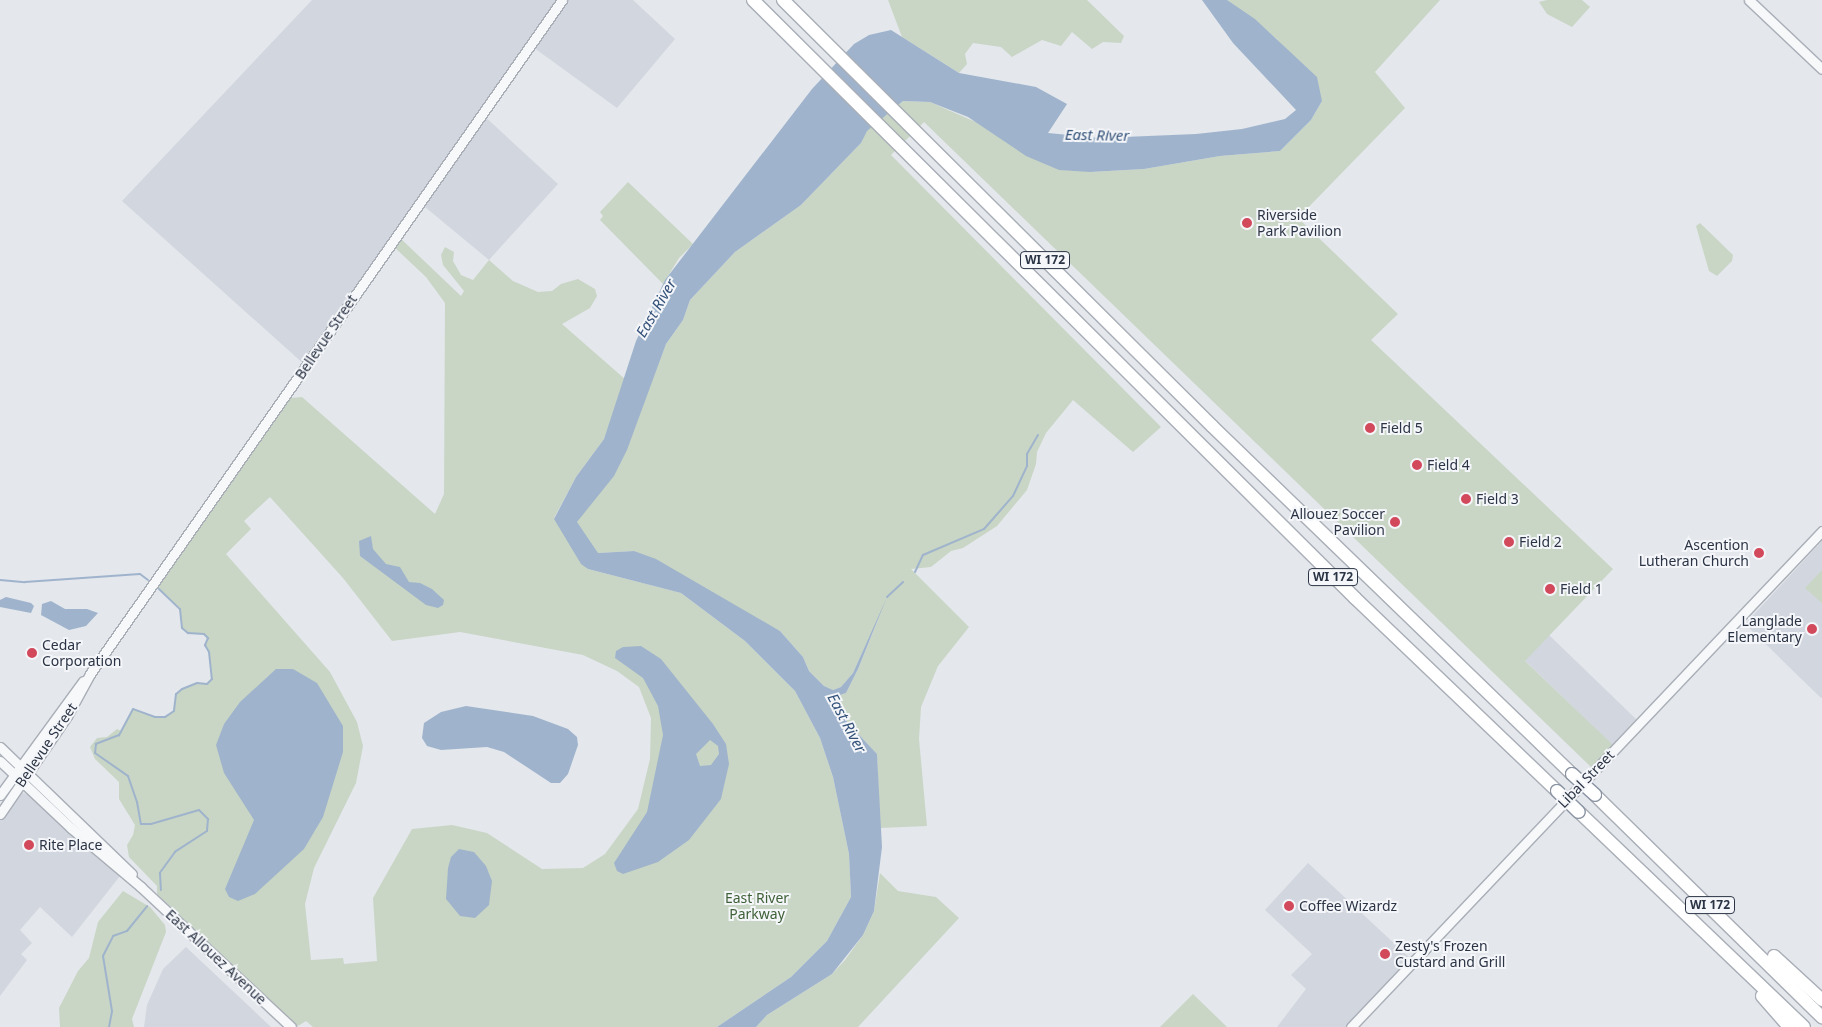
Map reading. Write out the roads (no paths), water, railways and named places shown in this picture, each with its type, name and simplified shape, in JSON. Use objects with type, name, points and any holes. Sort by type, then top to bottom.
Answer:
[{"type":"highway","name":"WI 172","points":[[753,0],[1191,435],[1557,791],[1804,1027]]},
{"type":"highway","name":"WI 172","points":[[783,0],[1187,402],[1704,899],[1822,1016]]},
{"type":"highway","points":[[1704,899],[1722,908],[1822,1000]]},
{"type":"highway","points":[[1726,952],[1789,1027]]},
{"type":"street","name":"Bellevue Street","points":[[0,814],[29,773],[90,674],[562,0]]},
{"type":"street","points":[[1749,0],[1822,69]]},
{"type":"street","name":"Libal Street","points":[[1351,1027],[1822,531]]},
{"type":"street","name":"Bellevue Street","points":[[0,795],[70,696],[90,674]]},
{"type":"street","name":"East Allouez Avenue","points":[[0,747],[94,834],[141,887]]},
{"type":"street","name":"East Allouez Avenue","points":[[0,761],[141,887],[291,1027]]},
{"type":"water","name":"East River","points":[[1202,0],[1227,0],[1255,19],[1317,77],[1322,101],[1311,120],[1280,151],[1220,156],[1144,169],[1090,172],[1059,170],[1026,156],[968,117],[930,102],[903,101],[867,131],[861,143],[801,205],[735,252],[690,300],[683,320],[666,344],[627,450],[614,476],[577,522],[598,553],[634,551],[656,559],[780,631],[803,657],[809,671],[824,686],[833,690],[841,687],[853,673],[887,597],[858,669],[846,693],[837,696],[847,722],[877,754],[882,847],[874,911],[863,935],[832,974],[767,1015],[756,1027],[717,1027],[791,977],[827,941],[851,897],[849,854],[833,777],[820,738],[795,691],[745,641],[681,593],[588,569],[581,564],[554,519],[576,477],[604,439],[636,341],[665,280],[812,89],[854,44],[869,35],[891,30],[959,73],[1036,87],[1067,104],[1048,133],[1100,138],[1196,134],[1242,129],[1285,119],[1296,110],[1233,43]]},
{"type":"water","points":[[371,536],[373,549],[386,564],[400,567],[409,582],[420,583],[432,589],[444,600],[443,605],[438,608],[426,605],[360,556],[359,541]]},
{"type":"water","points":[[6,597],[31,603],[34,606],[31,613],[0,607],[0,600]]},
{"type":"water","points":[[51,601],[65,609],[87,609],[98,613],[86,626],[69,630],[41,615],[42,604]]},
{"type":"water","points":[[641,646],[661,659],[713,724],[726,744],[729,764],[721,799],[689,840],[658,862],[623,874],[617,871],[614,863],[647,812],[663,735],[658,706],[643,678],[615,658],[616,651],[623,647]],"holes":[[[710,740],[718,746],[719,754],[711,765],[700,766],[696,754]]]},
{"type":"water","points":[[276,669],[293,669],[317,683],[343,726],[343,752],[323,817],[304,849],[255,894],[238,901],[229,897],[225,889],[254,820],[224,773],[216,745],[224,724],[240,702]]},
{"type":"water","points":[[466,706],[533,716],[568,729],[577,737],[578,745],[568,774],[560,783],[551,783],[504,752],[487,747],[441,750],[427,746],[422,738],[424,723],[441,712]]},
{"type":"water","points":[[459,849],[474,852],[486,866],[492,881],[489,905],[475,918],[460,916],[446,899],[448,868],[451,857]]},
{"type":"waterway","points":[[915,572],[923,555],[984,529],[1013,496],[1027,466],[1027,454],[1038,435]]},
{"type":"waterway","points":[[0,580],[25,582],[140,574],[148,580]]},
{"type":"waterway","points":[[887,597],[903,582]]},
{"type":"waterway","points":[[159,589],[180,609],[182,628],[188,633],[204,634],[208,638],[205,645],[209,652],[212,679],[207,684],[197,683],[182,689],[176,694],[174,711],[165,717],[155,717],[133,709],[119,735],[96,744],[95,753],[128,776],[137,802],[141,824],[151,824],[199,810],[208,819],[207,831],[175,852],[160,873],[161,890]]},
{"type":"waterway","points":[[109,1027],[112,1011],[103,956],[113,936],[127,931],[147,906]]},
{"type":"place","name":"Riverside Park Pavilion","points":[[1247,223]]},
{"type":"place","name":"Field 5","points":[[1370,428]]},
{"type":"place","name":"Field 4","points":[[1417,465]]},
{"type":"place","name":"Field 3","points":[[1466,499]]},
{"type":"place","name":"Allouez Soccer Pavilion","points":[[1395,522]]},
{"type":"place","name":"Field 2","points":[[1509,542]]},
{"type":"place","name":"Ascention Lutheran Church","points":[[1759,553]]},
{"type":"place","name":"Field 1","points":[[1550,589]]},
{"type":"place","name":"Langlade Elementary","points":[[1812,629]]},
{"type":"place","name":"Cedar Corporation","points":[[32,653]]},
{"type":"place","name":"Rite Place","points":[[29,845]]},
{"type":"place","name":"Coffee Wizardz","points":[[1289,906]]},
{"type":"place","name":"Zesty's Frozen Custard and Grill","points":[[1385,954]]},
{"type":"park label","name":"East River Parkway","points":[[757,906]]}]
